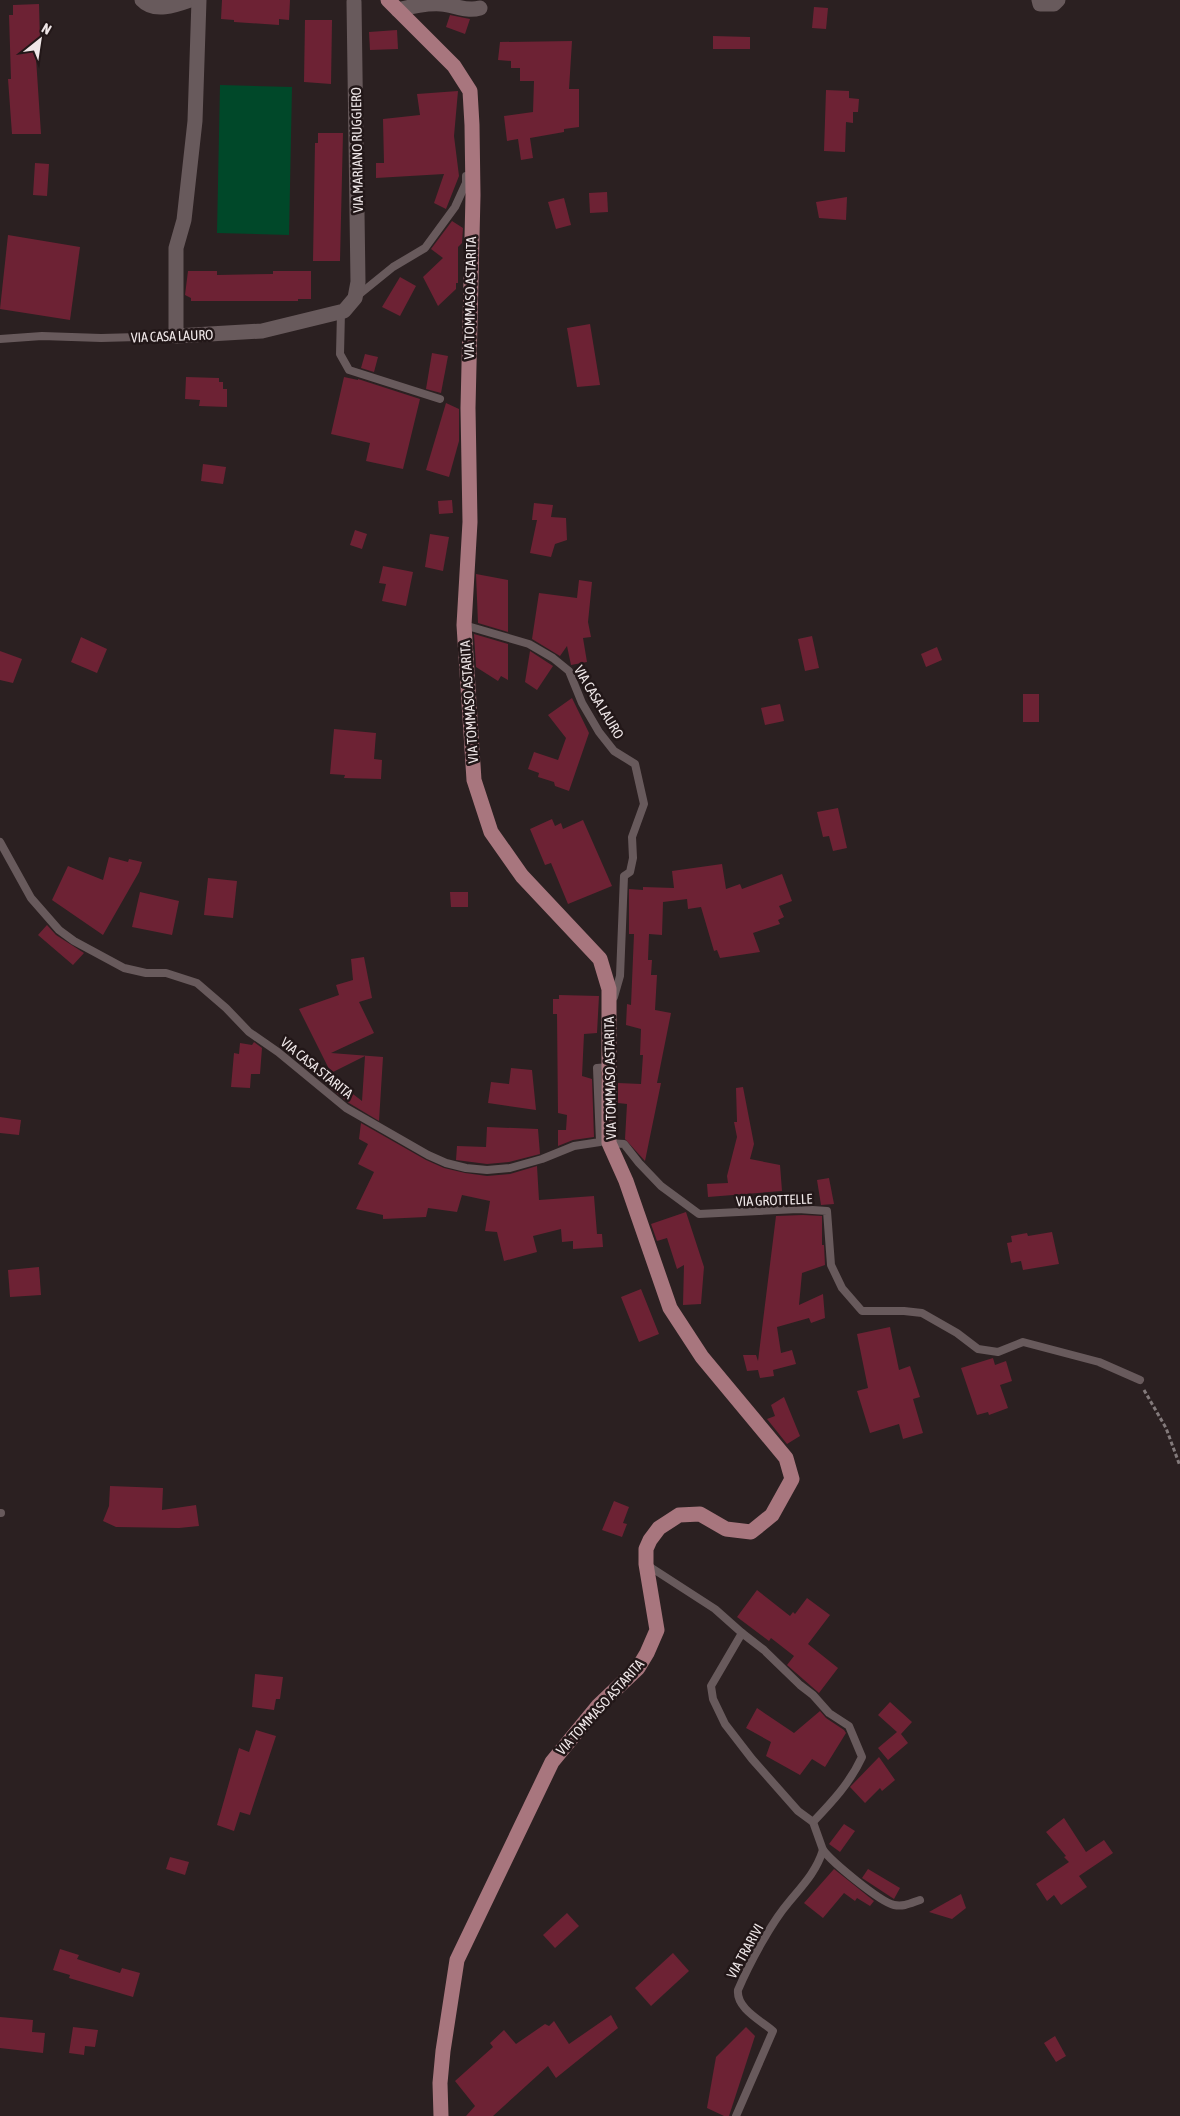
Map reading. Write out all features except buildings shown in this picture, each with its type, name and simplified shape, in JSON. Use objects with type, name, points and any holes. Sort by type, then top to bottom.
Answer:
[{"type":"main road","name":"VIA TOMMASO ASTARITA","points":[[393,5],[454,66],[470,91],[473,205],[468,408],[470,522],[464,625],[474,780],[492,832],[522,876],[600,959],[609,989],[609,1143],[642,1225],[670,1308],[702,1357],[786,1458],[792,1479],[772,1515],[751,1532],[726,1529],[700,1514],[679,1516],[659,1528],[650,1540],[646,1549],[646,1564],[657,1630],[647,1654],[638,1668],[598,1706],[552,1762],[457,1960],[443,2051],[440,2083],[440,2116]]},
{"type":"street","points":[[142,0],[155,7],[176,5],[190,0]]},
{"type":"street","points":[[176,336],[176,248],[184,220],[192,149],[199,0]]},
{"type":"street","points":[[1039,0],[1040,4],[1054,4],[1058,0]]},
{"type":"street","name":"VIA MARIANO RUGGIERO","points":[[355,1],[358,273],[355,298]]},
{"type":"street","points":[[393,5],[443,4],[465,10],[483,4]]},
{"type":"street","points":[[341,312],[355,298]]},
{"type":"street","name":"VIA CASA LAURO","points":[[176,336],[262,331],[341,312]]},
{"type":"lane","points":[[355,298],[393,267],[425,248],[455,207],[466,183],[464,115],[472,115]]},
{"type":"lane","points":[[341,312],[340,354],[349,370],[440,399]]},
{"type":"lane","name":"VIA CASA LAURO","points":[[0,339],[42,336],[101,338],[176,336]]},
{"type":"lane","name":"VIA CASA LAURO","points":[[464,625],[529,644],[553,658],[569,671],[582,703],[599,732],[614,751],[635,764],[644,804],[632,837],[633,858],[630,872],[624,876],[620,976],[609,1018]]},
{"type":"lane","name":"VIA CASA STARITA","points":[[0,842],[31,898],[59,930],[74,941],[124,968],[146,973],[166,974],[197,983],[226,1008],[249,1032],[278,1052],[346,1108],[446,1163],[473,1169],[510,1168],[542,1159],[574,1146],[600,1142],[597,1068],[608,1067]]},
{"type":"lane","name":"VIA GROTTELLE","points":[[609,1143],[624,1144],[638,1163],[661,1186],[699,1214],[798,1209],[827,1211],[832,1265],[842,1288],[862,1311],[904,1311],[922,1314],[957,1333],[978,1349],[998,1352],[1023,1342],[1099,1362],[1140,1380]]},
{"type":"lane","points":[[646,1564],[715,1609],[764,1650],[829,1713],[848,1726],[862,1758],[847,1785],[812,1822]]},
{"type":"lane","points":[[742,1633],[711,1686],[713,1699],[725,1724],[752,1759],[798,1811],[812,1822],[823,1850],[830,1859],[859,1883],[892,1905],[905,1906],[920,1900]]},
{"type":"lane","name":"VIA TRARIVI","points":[[736,2116],[773,2031],[742,2006],[737,1997],[738,1990],[763,1941],[784,1909],[816,1870],[823,1850]]},
{"type":"path","points":[[1140,1380],[1166,1428],[1180,1466]]},
{"type":"green space","points":[[220,85],[292,87],[289,235],[217,233]]}]
